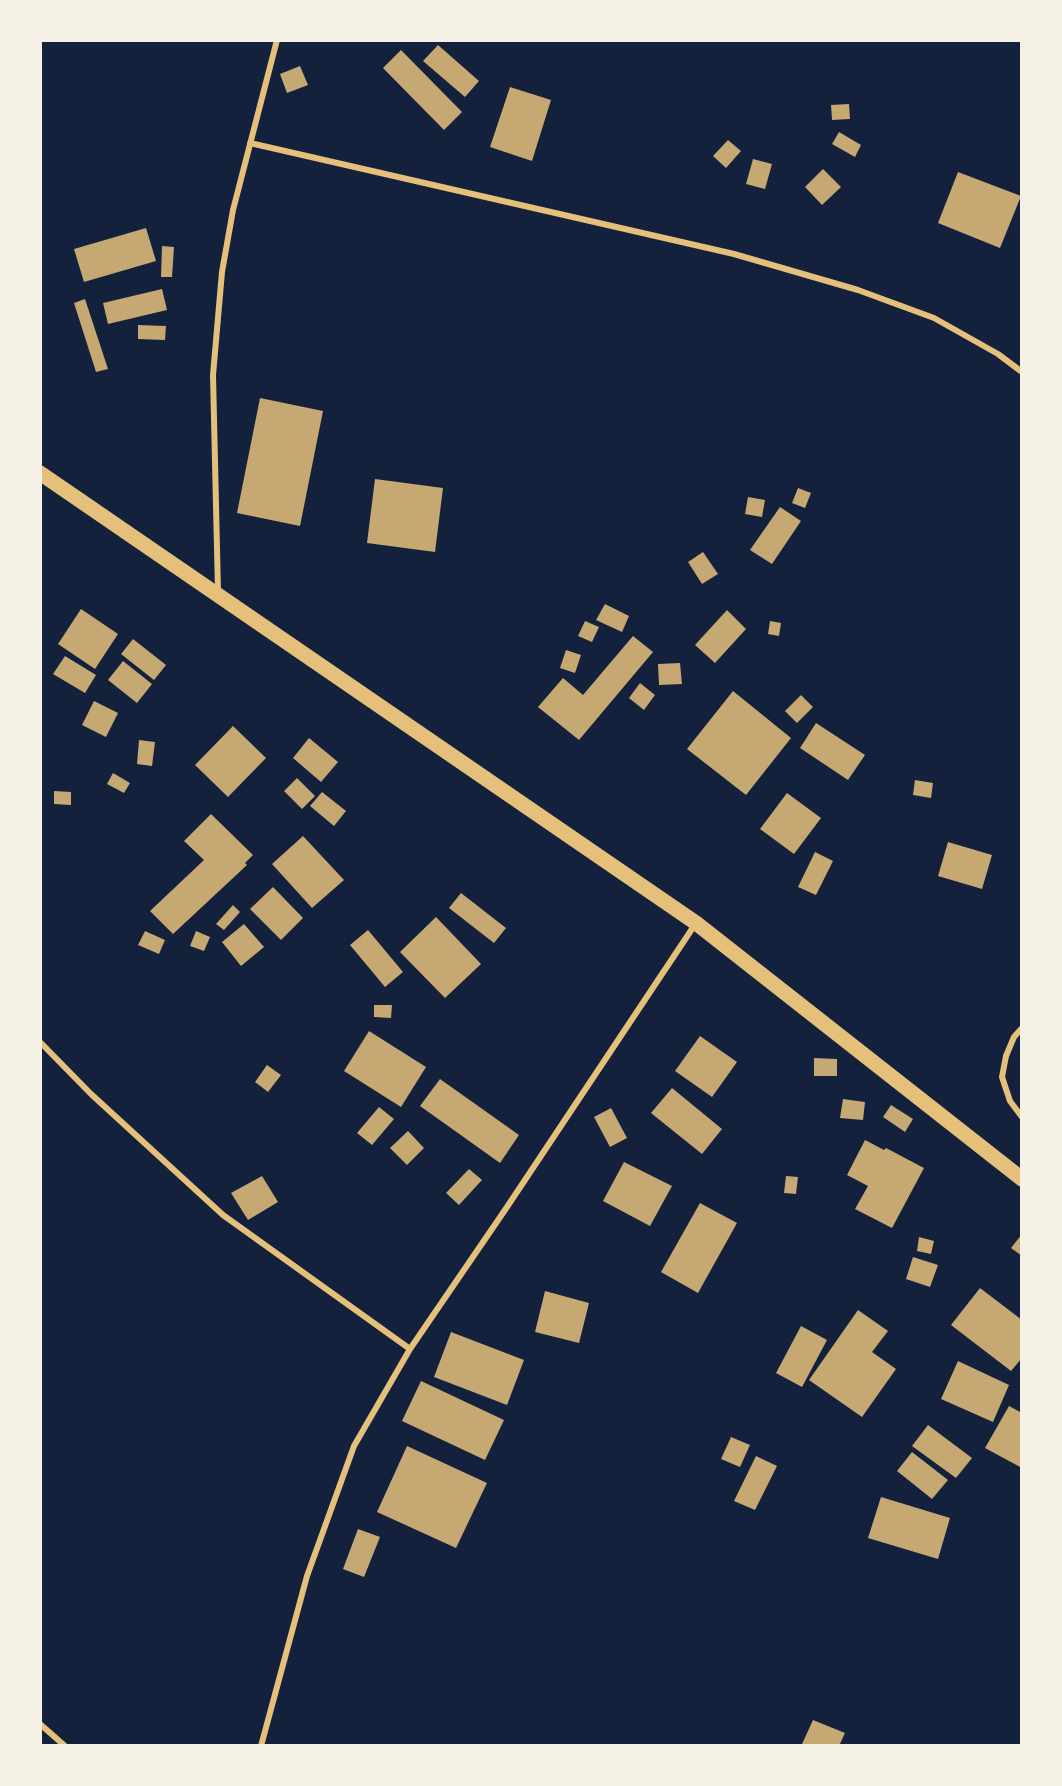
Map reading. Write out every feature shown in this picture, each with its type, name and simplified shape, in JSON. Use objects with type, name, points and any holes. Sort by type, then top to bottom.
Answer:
[{"type":"main road","points":[[40,473],[696,923],[1022,1179]]},
{"type":"street","points":[[218,595],[213,375],[222,272],[233,210],[277,40]]},
{"type":"street","points":[[250,143],[734,254],[858,290],[934,318],[998,354],[1022,372]]},
{"type":"street","points":[[261,1746],[307,1576],[354,1446],[410,1348],[696,923]]},
{"type":"street","points":[[1022,1028],[1014,1036],[1006,1056],[1002,1077],[1010,1101],[1022,1117]]},
{"type":"street","points":[[40,1042],[91,1094],[223,1215],[410,1348]]},
{"type":"street","points":[[40,1724],[65,1746]]},
{"type":"building","points":[[438,45],[479,81],[465,97],[423,61]]},
{"type":"building","points":[[401,50],[462,112],[444,130],[383,68]]},
{"type":"building","points":[[300,66],[308,85],[287,93],[280,74]]},
{"type":"building","points":[[510,87],[551,100],[532,161],[490,147]]},
{"type":"building","points":[[849,104],[850,119],[832,120],[831,105]]},
{"type":"building","points":[[839,132],[861,145],[855,157],[832,144]]},
{"type":"building","points":[[728,140],[741,151],[726,168],[713,156]]},
{"type":"building","points":[[753,159],[772,164],[765,189],[746,184]]},
{"type":"building","points":[[823,169],[841,187],[822,205],[805,187]]},
{"type":"building","points":[[958,172],[1021,196],[1000,248],[938,223]]},
{"type":"building","points":[[146,228],[156,261],[84,282],[74,249]]},
{"type":"building","points":[[162,246],[174,247],[172,277],[161,277]]},
{"type":"building","points":[[162,289],[167,310],[108,324],[103,303]]},
{"type":"building","points":[[85,299],[108,369],[96,372],[74,303]]},
{"type":"building","points":[[138,325],[166,326],[165,340],[138,339]]},
{"type":"building","points":[[260,398],[323,411],[300,526],[237,513]]},
{"type":"building","points":[[375,479],[443,488],[435,552],[367,543]]},
{"type":"building","points":[[798,488],[811,493],[805,508],[792,503]]},
{"type":"building","points":[[748,497],[765,500],[762,517],[745,514]]},
{"type":"building","points":[[780,507],[801,521],[772,564],[750,550]]},
{"type":"building","points":[[703,552],[718,574],[702,584],[688,562]]},
{"type":"building","points":[[605,604],[629,616],[622,632],[596,620]]},
{"type":"building","points":[[81,609],[118,634],[95,669],[58,644]]},
{"type":"building","points":[[727,610],[746,629],[715,663],[695,645]]},
{"type":"building","points":[[585,621],[599,627],[592,642],[578,636]]},
{"type":"building","points":[[770,621],[781,623],[779,636],[768,634]]},
{"type":"building","points":[[633,636],[653,652],[579,740],[538,707],[563,678],[583,695]]},
{"type":"building","points":[[133,639],[166,665],[154,680],[121,654]]},
{"type":"building","points":[[566,650],[581,655],[575,673],[560,668]]},
{"type":"building","points":[[65,656],[96,675],[85,693],[53,674]]},
{"type":"building","points":[[123,661],[152,684],[137,703],[108,680]]},
{"type":"building","points":[[680,663],[682,684],[659,685],[658,664]]},
{"type":"building","points":[[640,683],[655,695],[644,710],[629,698]]},
{"type":"building","points":[[733,691],[791,738],[746,795],[687,749]]},
{"type":"building","points":[[801,695],[813,707],[797,723],[785,711]]},
{"type":"building","points":[[94,701],[118,713],[106,737],[82,725]]},
{"type":"building","points":[[816,723],[865,755],[848,780],[800,748]]},
{"type":"building","points":[[233,726],[266,758],[228,797],[195,765]]},
{"type":"building","points":[[309,738],[338,762],[321,782],[293,758]]},
{"type":"building","points":[[139,740],[155,742],[152,766],[137,764]]},
{"type":"building","points":[[113,773],[130,783],[124,793],[107,784]]},
{"type":"building","points":[[297,778],[315,796],[302,809],[284,791]]},
{"type":"building","points":[[915,780],[933,783],[931,798],[913,795]]},
{"type":"building","points":[[54,791],[71,792],[71,805],[54,804]]},
{"type":"building","points":[[322,792],[346,811],[334,826],[310,806]]},
{"type":"building","points":[[787,793],[821,818],[794,854],[760,829]]},
{"type":"building","points":[[211,814],[253,855],[245,863],[247,865],[173,934],[150,911],[204,860],[184,841]]},
{"type":"building","points":[[303,836],[344,880],[312,908],[272,864]]},
{"type":"building","points":[[948,842],[992,855],[982,889],[938,876]]},
{"type":"building","points":[[815,852],[833,861],[816,895],[798,887]]},
{"type":"building","points":[[273,887],[303,918],[281,940],[250,909]]},
{"type":"building","points":[[461,893],[506,928],[494,943],[449,908]]},
{"type":"building","points":[[233,905],[240,912],[224,930],[216,924]]},
{"type":"building","points":[[436,917],[481,964],[445,998],[400,952]]},
{"type":"building","points":[[244,924],[264,947],[241,966],[222,942]]},
{"type":"building","points":[[368,930],[403,972],[385,987],[350,945]]},
{"type":"building","points":[[145,931],[165,940],[159,954],[138,945]]},
{"type":"building","points":[[196,931],[210,937],[204,951],[190,946]]},
{"type":"building","points":[[374,1005],[392,1005],[391,1018],[374,1017]]},
{"type":"building","points":[[369,1031],[426,1067],[401,1107],[344,1071]]},
{"type":"building","points":[[700,1036],[737,1062],[712,1097],[675,1071]]},
{"type":"building","points":[[814,1058],[837,1059],[837,1076],[814,1076]]},
{"type":"building","points":[[267,1065],[281,1075],[268,1092],[255,1082]]},
{"type":"building","points":[[440,1079],[519,1135],[500,1163],[420,1106]]},
{"type":"building","points":[[672,1088],[722,1129],[702,1154],[651,1113]]},
{"type":"building","points":[[843,1099],[865,1102],[863,1120],[840,1118]]},
{"type":"building","points":[[891,1105],[913,1119],[905,1132],[883,1117]]},
{"type":"building","points":[[379,1107],[394,1119],[372,1145],[357,1133]]},
{"type":"building","points":[[611,1108],[627,1138],[610,1147],[594,1117]]},
{"type":"building","points":[[408,1131],[424,1148],[407,1165],[390,1148]]},
{"type":"building","points":[[865,1140],[924,1168],[892,1228],[855,1209],[868,1186],[847,1175]]},
{"type":"building","points":[[624,1162],[672,1186],[650,1226],[603,1201]]},
{"type":"building","points":[[469,1169],[482,1180],[459,1205],[446,1193]]},
{"type":"building","points":[[262,1176],[278,1202],[248,1220],[231,1193]]},
{"type":"building","points":[[786,1176],[798,1177],[796,1194],[784,1193]]},
{"type":"building","points":[[700,1203],[737,1223],[698,1293],[661,1272]]},
{"type":"building","points":[[1022,1234],[1022,1256],[1011,1248]]},
{"type":"building","points":[[919,1237],[934,1241],[931,1254],[917,1251]]},
{"type":"building","points":[[913,1257],[938,1265],[930,1287],[906,1279]]},
{"type":"building","points":[[980,1288],[1022,1320],[1022,1358],[1011,1371],[951,1325]]},
{"type":"building","points":[[545,1291],[589,1303],[579,1343],[535,1332]]},
{"type":"building","points":[[858,1310],[888,1331],[872,1352],[896,1369],[862,1417],[809,1380]]},
{"type":"building","points":[[801,1326],[827,1340],[802,1387],[776,1373]]},
{"type":"building","points":[[451,1332],[524,1360],[507,1405],[434,1377]]},
{"type":"building","points":[[958,1361],[1009,1385],[993,1422],[941,1399]]},
{"type":"building","points":[[421,1381],[504,1420],[485,1460],[402,1421]]},
{"type":"building","points":[[1009,1406],[1022,1413],[1022,1468],[985,1448]]},
{"type":"building","points":[[928,1425],[972,1458],[956,1478],[912,1446]]},
{"type":"building","points":[[731,1437],[750,1445],[740,1467],[721,1459]]},
{"type":"building","points":[[407,1446],[487,1483],[456,1548],[377,1512]]},
{"type":"building","points":[[912,1452],[948,1480],[932,1499],[897,1471]]},
{"type":"building","points":[[756,1456],[777,1466],[755,1510],[734,1501]]},
{"type":"building","points":[[881,1497],[950,1518],[938,1559],[868,1538]]},
{"type":"building","points":[[358,1529],[380,1537],[364,1577],[343,1569]]},
{"type":"building","points":[[813,1720],[845,1733],[839,1746],[802,1744]]}]
